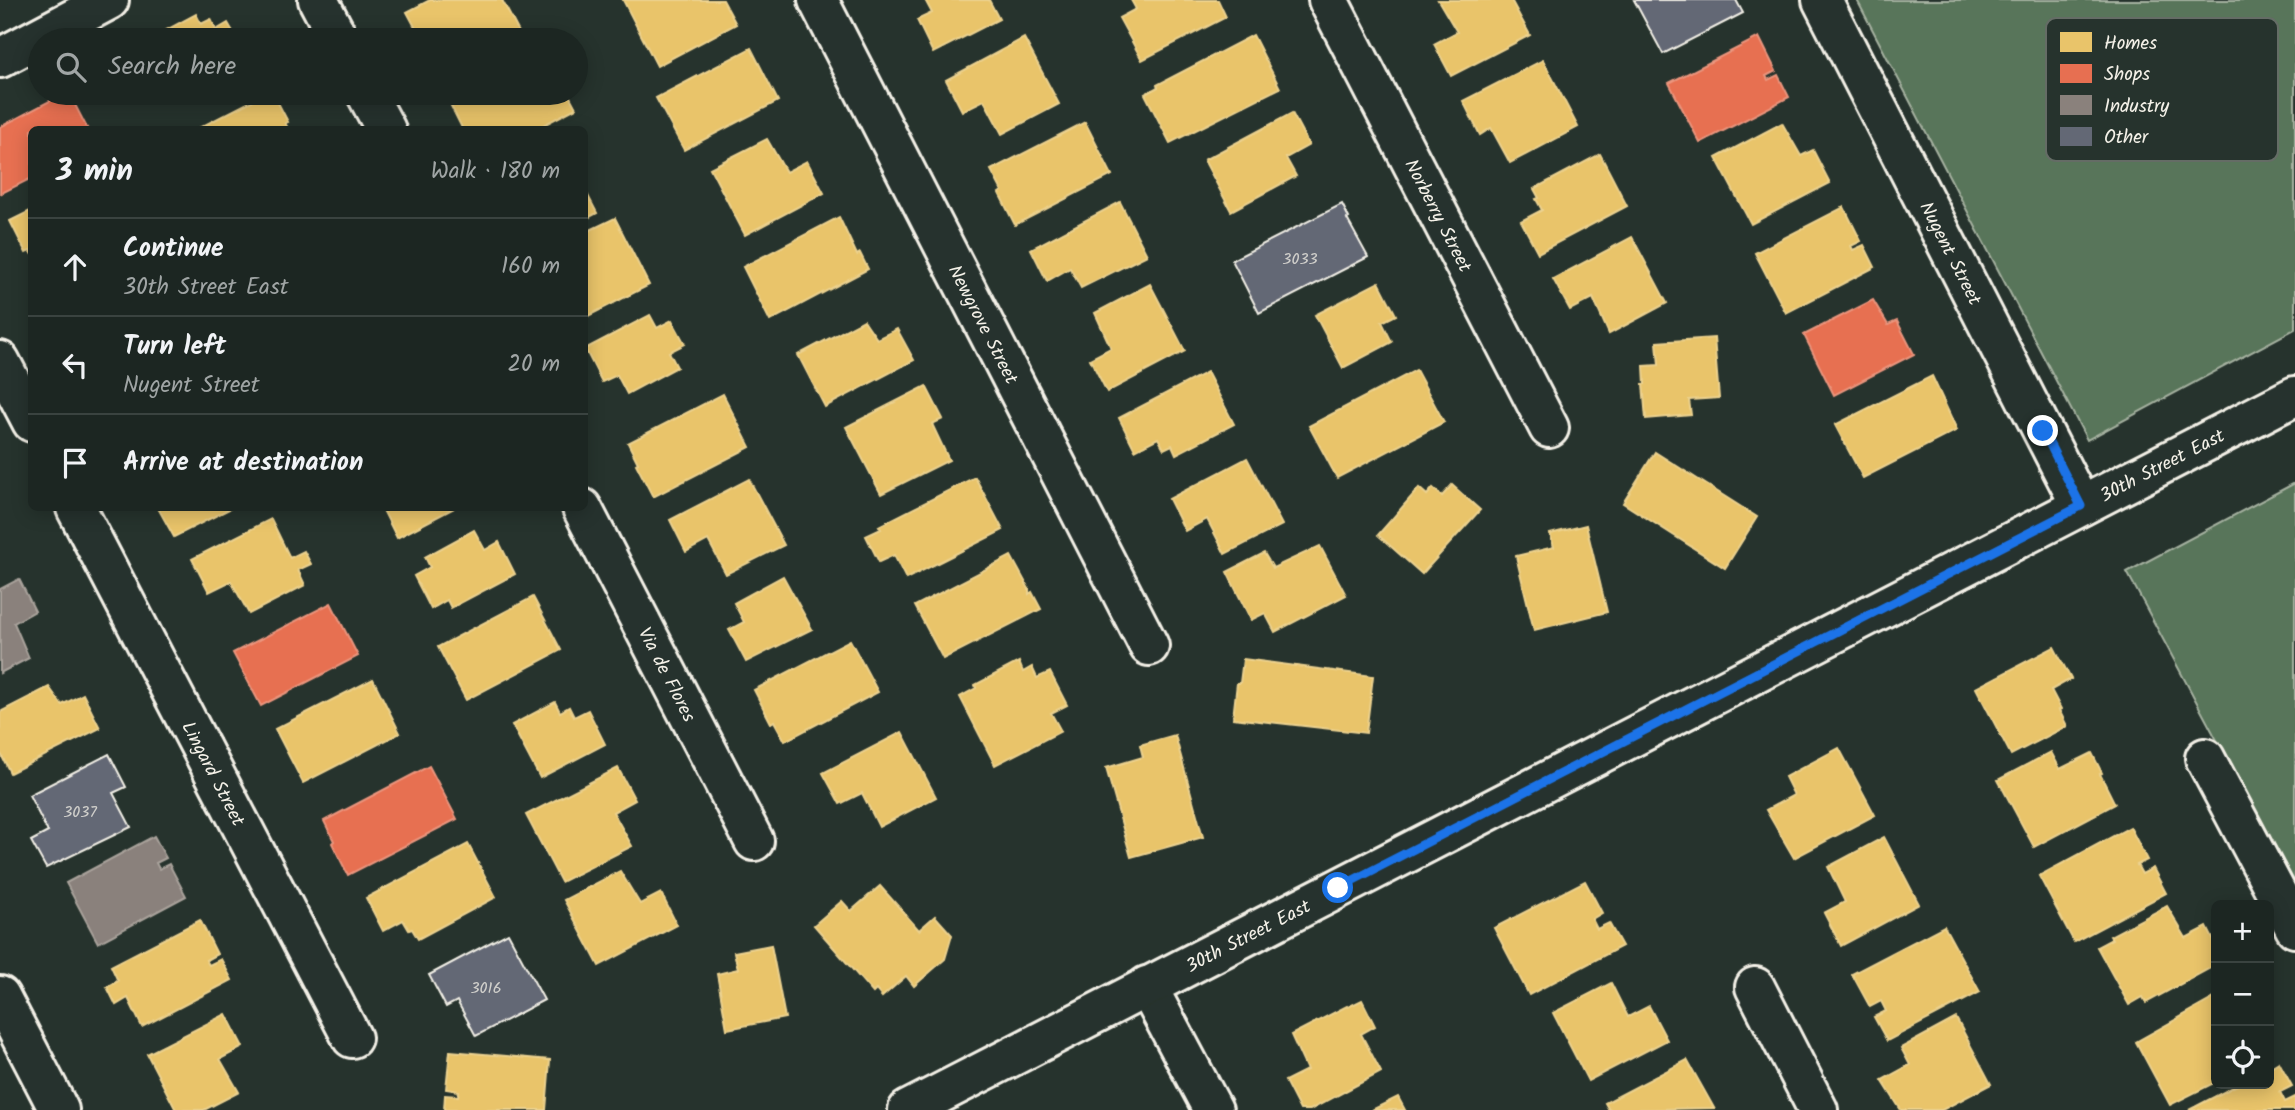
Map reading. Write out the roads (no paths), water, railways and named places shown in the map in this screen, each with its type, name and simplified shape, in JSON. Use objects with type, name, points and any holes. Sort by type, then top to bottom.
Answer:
[{"type":"street","points":[[56,28],[109,0]]},
{"type":"street","points":[[318,0],[333,28]]},
{"type":"street","name":"Newgrove Street","points":[[818,0],[1149,646]]},
{"type":"street","name":"Norberry Street","points":[[1328,0],[1549,428]]},
{"type":"street","name":"Nugent Street","points":[[1822,0],[2081,506]]},
{"type":"street","points":[[0,58],[28,43]]},
{"type":"street","points":[[372,105],[384,126]]},
{"type":"street","points":[[4,380],[28,416]]},
{"type":"street","name":"30th Street East","points":[[908,1110],[2295,396]]},
{"type":"street","name":"Lingard Street","points":[[78,511],[352,1038]]},
{"type":"street","name":"Via de Flores","points":[[584,511],[754,841]]},
{"type":"street","points":[[2205,758],[2295,928]]},
{"type":"street","points":[[1147,985],[1213,1110]]},
{"type":"street","points":[[1755,987],[1818,1110]]},
{"type":"street","points":[[0,996],[59,1110]]}]
